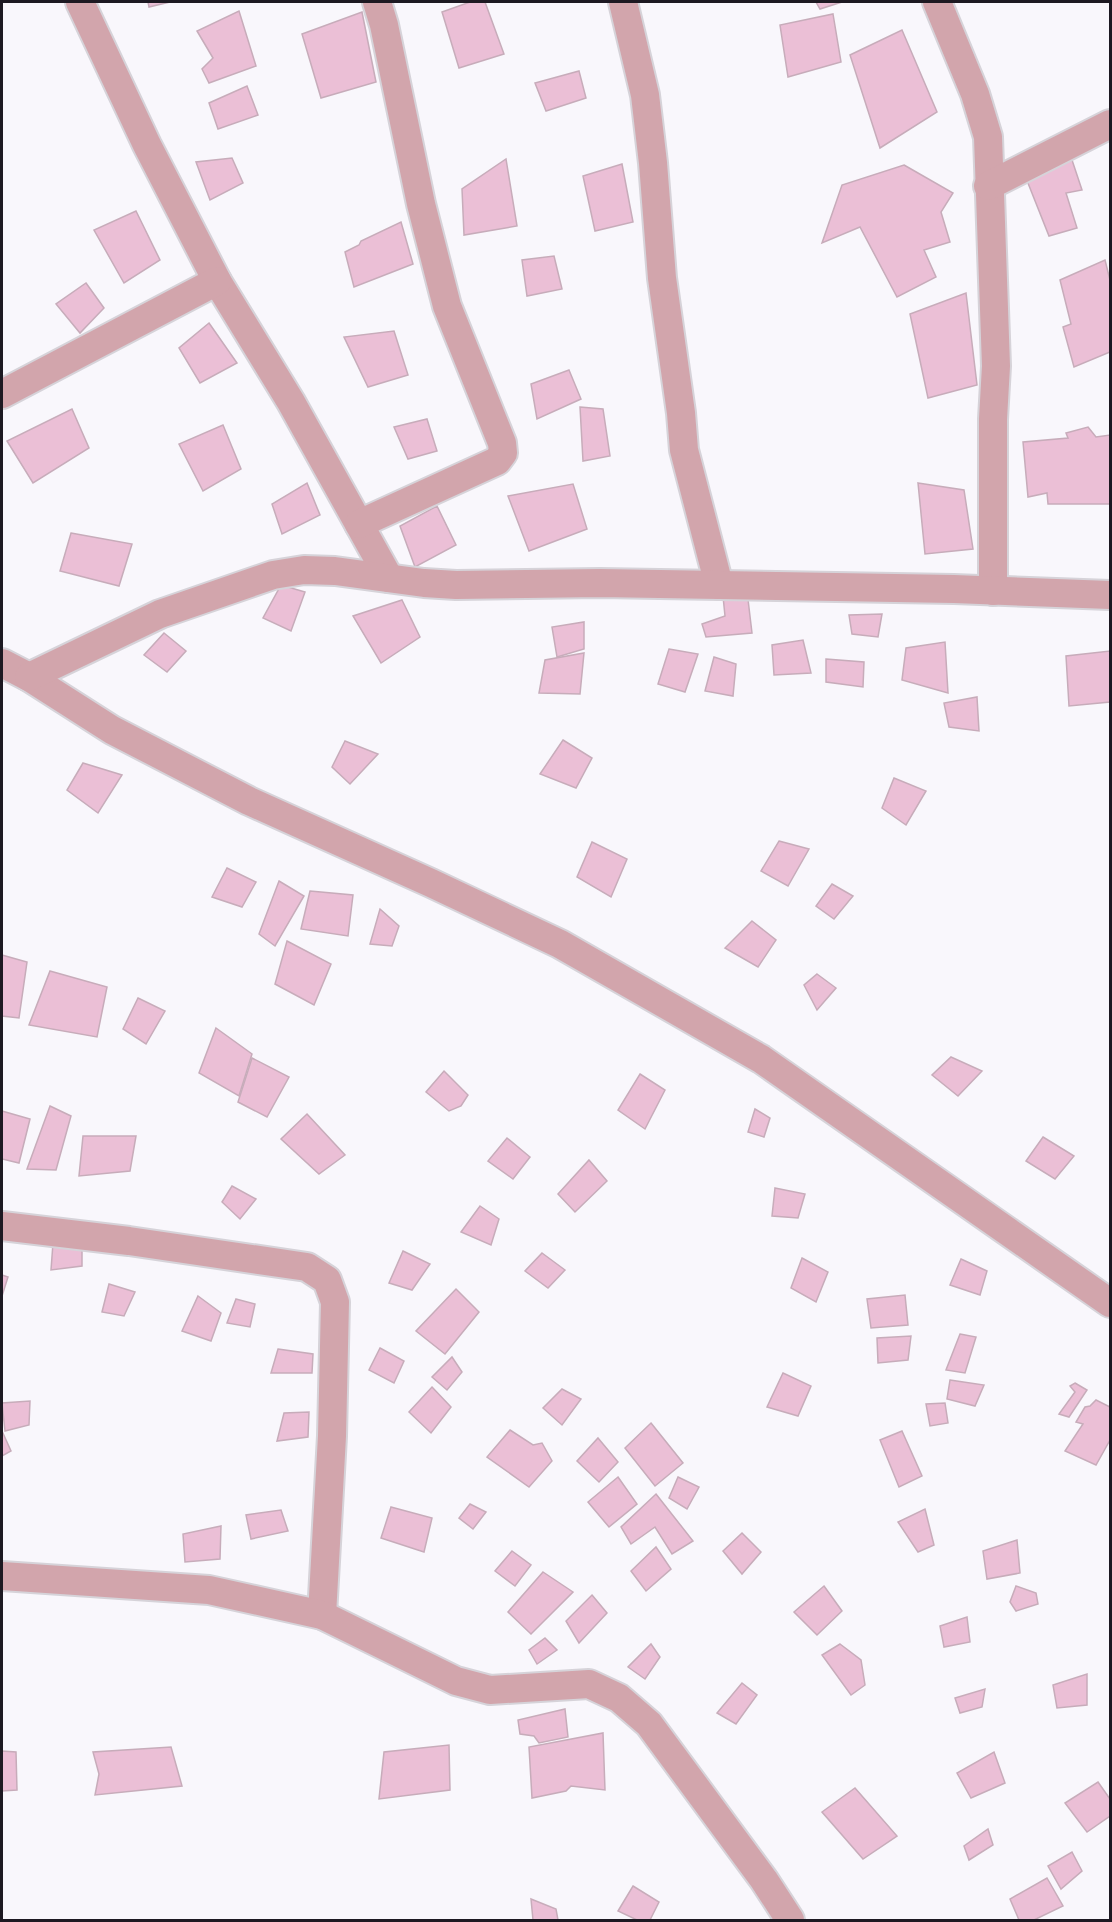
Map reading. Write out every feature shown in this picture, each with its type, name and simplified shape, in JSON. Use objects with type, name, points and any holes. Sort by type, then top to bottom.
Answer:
[{"type":"street","points":[[80,2],[147,145],[217,281],[291,402],[389,579]]},
{"type":"street","points":[[359,524],[497,461],[503,453],[502,443],[447,306],[420,204],[384,25],[377,2]]},
{"type":"street","points":[[623,2],[645,95],[663,278],[684,450],[718,585]]},
{"type":"street","points":[[937,2],[975,94],[988,137],[996,366],[993,419],[993,591]]},
{"type":"street","points":[[988,186],[1110,124]]},
{"type":"street","points":[[2,394],[217,281]]},
{"type":"street","points":[[29,677],[160,614],[273,575],[304,570],[335,571],[424,584],[456,585],[600,583],[1110,595]]},
{"type":"street","points":[[2,663],[29,677],[112,730],[249,801],[431,882],[560,944],[760,1059],[1110,1303]]},
{"type":"street","points":[[2,1226],[129,1241],[307,1267],[327,1280],[335,1302],[332,1436],[322,1615]]},
{"type":"street","points":[[2,1576],[209,1590],[322,1615],[456,1681],[490,1690],[589,1684],[619,1698],[649,1724],[764,1880],[790,1920]]},
{"type":"building","points":[[148,2],[170,2],[149,7]]},
{"type":"building","points":[[470,2],[485,2],[504,54],[459,68],[442,12]]},
{"type":"building","points":[[816,2],[842,2],[820,9]]},
{"type":"building","points":[[239,11],[256,66],[209,83],[202,69],[213,58],[197,31]]},
{"type":"building","points":[[362,12],[376,82],[321,98],[302,34]]},
{"type":"building","points":[[833,14],[841,62],[788,77],[780,25]]},
{"type":"building","points":[[902,30],[937,112],[880,148],[850,55]]},
{"type":"building","points":[[579,71],[586,98],[546,111],[535,83]]},
{"type":"building","points":[[247,86],[258,115],[218,129],[209,103]]},
{"type":"building","points":[[1070,154],[1082,190],[1066,193],[1077,228],[1049,236],[1026,178]]},
{"type":"building","points":[[232,158],[243,183],[210,200],[196,162]]},
{"type":"building","points":[[506,159],[517,226],[464,235],[462,189]]},
{"type":"building","points":[[622,164],[633,222],[595,231],[583,176]]},
{"type":"building","points":[[904,165],[953,193],[941,212],[950,242],[924,250],[936,277],[897,297],[860,227],[822,243],[842,185]]},
{"type":"building","points":[[136,211],[160,260],[124,283],[94,230]]},
{"type":"building","points":[[401,222],[413,264],[354,287],[345,252],[359,245],[361,241]]},
{"type":"building","points":[[554,256],[562,289],[527,296],[522,260]]},
{"type":"building","points":[[1105,260],[1110,280],[1110,352],[1074,367],[1063,327],[1071,324],[1060,280]]},
{"type":"building","points":[[86,283],[104,308],[80,333],[56,304]]},
{"type":"building","points":[[966,293],[977,385],[928,398],[910,314]]},
{"type":"building","points":[[209,323],[237,363],[200,383],[179,348]]},
{"type":"building","points":[[394,331],[408,375],[368,387],[344,337]]},
{"type":"building","points":[[569,370],[581,399],[537,419],[531,384]]},
{"type":"building","points":[[580,407],[603,409],[610,456],[583,461]]},
{"type":"building","points":[[72,409],[89,448],[33,483],[7,441]]},
{"type":"building","points":[[427,419],[437,451],[408,459],[394,427]]},
{"type":"building","points":[[223,425],[241,469],[203,491],[179,444]]},
{"type":"building","points":[[1088,427],[1096,437],[1110,435],[1110,504],[1048,504],[1047,493],[1028,497],[1023,442],[1068,438],[1066,433]]},
{"type":"building","points":[[307,483],[320,515],[282,534],[272,504]]},
{"type":"building","points":[[918,483],[964,490],[973,549],[925,554]]},
{"type":"building","points":[[573,484],[587,529],[529,551],[508,496]]},
{"type":"building","points":[[437,506],[456,545],[415,567],[400,526]]},
{"type":"building","points":[[71,533],[132,544],[119,586],[60,571]]},
{"type":"building","points":[[281,585],[305,592],[291,631],[263,618]]},
{"type":"building","points":[[747,591],[752,633],[706,637],[702,624],[725,616],[723,596]]},
{"type":"building","points":[[402,600],[420,637],[381,663],[353,616]]},
{"type":"building","points":[[882,614],[878,637],[852,634],[849,615]]},
{"type":"building","points":[[584,622],[584,649],[557,657],[552,627]]},
{"type":"building","points":[[164,633],[186,651],[167,672],[144,655]]},
{"type":"building","points":[[803,640],[811,673],[774,675],[772,645]]},
{"type":"building","points":[[945,642],[948,693],[902,680],[906,648]]},
{"type":"building","points":[[669,649],[698,654],[685,692],[658,684]]},
{"type":"building","points":[[1110,651],[1110,702],[1069,706],[1066,656]]},
{"type":"building","points":[[584,653],[580,694],[539,693],[545,660]]},
{"type":"building","points":[[714,657],[736,664],[733,696],[705,691]]},
{"type":"building","points":[[826,659],[864,662],[863,687],[826,682]]},
{"type":"building","points":[[977,697],[979,731],[949,727],[944,703]]},
{"type":"building","points":[[563,740],[592,758],[576,788],[540,774]]},
{"type":"building","points":[[345,741],[378,754],[350,784],[332,767]]},
{"type":"building","points":[[83,763],[122,775],[98,813],[67,790]]},
{"type":"building","points":[[894,778],[926,791],[906,825],[882,808]]},
{"type":"building","points":[[779,841],[809,849],[788,886],[761,871]]},
{"type":"building","points":[[592,842],[627,859],[611,897],[577,877]]},
{"type":"building","points":[[227,868],[256,882],[242,907],[212,897]]},
{"type":"building","points":[[279,881],[304,896],[275,946],[259,934]]},
{"type":"building","points":[[832,884],[853,896],[834,919],[816,906]]},
{"type":"building","points":[[310,891],[353,895],[348,936],[301,929]]},
{"type":"building","points":[[380,909],[399,926],[392,946],[370,944]]},
{"type":"building","points":[[752,921],[776,940],[758,967],[725,948]]},
{"type":"building","points":[[287,941],[331,964],[314,1005],[275,984]]},
{"type":"building","points":[[2,955],[27,962],[19,1018],[2,1016]]},
{"type":"building","points":[[50,971],[107,987],[97,1037],[29,1025]]},
{"type":"building","points":[[817,974],[836,988],[817,1010],[804,985]]},
{"type":"building","points":[[138,998],[165,1011],[146,1044],[123,1029]]},
{"type":"building","points":[[216,1028],[252,1054],[239,1096],[199,1073]]},
{"type":"building","points":[[951,1057],[982,1071],[958,1096],[932,1075]]},
{"type":"building","points":[[252,1058],[289,1077],[267,1117],[238,1102]]},
{"type":"building","points":[[444,1071],[468,1095],[461,1106],[449,1111],[426,1092]]},
{"type":"building","points":[[640,1074],[665,1090],[645,1129],[618,1110]]},
{"type":"building","points":[[50,1106],[71,1116],[56,1170],[27,1169]]},
{"type":"building","points":[[755,1109],[770,1118],[764,1137],[748,1132]]},
{"type":"building","points":[[2,1111],[30,1119],[19,1163],[2,1159]]},
{"type":"building","points":[[307,1114],[345,1155],[319,1174],[281,1139]]},
{"type":"building","points":[[83,1136],[136,1136],[130,1171],[79,1176]]},
{"type":"building","points":[[1043,1137],[1074,1156],[1055,1179],[1026,1161]]},
{"type":"building","points":[[507,1138],[530,1157],[513,1179],[488,1161]]},
{"type":"building","points":[[589,1160],[607,1181],[575,1212],[558,1194]]},
{"type":"building","points":[[232,1186],[256,1199],[240,1219],[222,1202]]},
{"type":"building","points":[[775,1188],[805,1194],[798,1218],[772,1216]]},
{"type":"building","points":[[480,1206],[499,1219],[491,1245],[461,1232]]},
{"type":"building","points":[[53,1243],[82,1244],[82,1266],[51,1270]]},
{"type":"building","points":[[403,1251],[430,1264],[412,1290],[389,1283]]},
{"type":"building","points":[[542,1253],[565,1270],[548,1288],[525,1271]]},
{"type":"building","points":[[802,1258],[828,1272],[816,1302],[791,1288]]},
{"type":"building","points":[[961,1259],[987,1271],[980,1295],[950,1285]]},
{"type":"building","points":[[2,1275],[8,1277],[2,1296]]},
{"type":"building","points":[[109,1284],[135,1292],[124,1316],[102,1312]]},
{"type":"building","points":[[456,1289],[479,1312],[445,1354],[416,1331]]},
{"type":"building","points":[[905,1295],[908,1325],[871,1328],[867,1299]]},
{"type":"building","points":[[198,1296],[221,1313],[211,1341],[182,1331]]},
{"type":"building","points":[[236,1299],[255,1304],[250,1327],[227,1323]]},
{"type":"building","points":[[960,1334],[976,1337],[965,1373],[946,1370]]},
{"type":"building","points":[[911,1336],[908,1360],[878,1363],[877,1338]]},
{"type":"building","points":[[380,1348],[404,1361],[394,1383],[369,1370]]},
{"type":"building","points":[[278,1349],[313,1354],[312,1373],[271,1373]]},
{"type":"building","points":[[452,1357],[462,1372],[447,1390],[432,1377]]},
{"type":"building","points":[[783,1373],[811,1386],[798,1416],[767,1407]]},
{"type":"building","points":[[950,1380],[984,1385],[975,1406],[947,1399]]},
{"type":"building","points":[[1075,1383],[1087,1390],[1069,1417],[1059,1414],[1075,1392],[1070,1386]]},
{"type":"building","points":[[432,1387],[451,1407],[431,1433],[409,1412]]},
{"type":"building","points":[[562,1389],[581,1399],[562,1425],[543,1408]]},
{"type":"building","points":[[1096,1400],[1110,1407],[1110,1440],[1096,1465],[1065,1451],[1083,1424],[1076,1422],[1085,1407],[1090,1406]]},
{"type":"building","points":[[30,1401],[29,1425],[5,1431],[2,1403]]},
{"type":"building","points":[[945,1403],[948,1423],[930,1426],[926,1404]]},
{"type":"building","points":[[309,1412],[308,1437],[277,1441],[284,1413]]},
{"type":"building","points":[[651,1423],[683,1463],[655,1486],[625,1448]]},
{"type":"building","points":[[510,1430],[533,1445],[542,1443],[552,1461],[529,1487],[487,1457]]},
{"type":"building","points":[[2,1431],[11,1451],[2,1456]]},
{"type":"building","points":[[902,1431],[922,1476],[899,1487],[880,1440]]},
{"type":"building","points":[[598,1438],[618,1462],[599,1482],[577,1461]]},
{"type":"building","points":[[618,1477],[637,1504],[609,1527],[588,1502]]},
{"type":"building","points":[[678,1477],[699,1487],[687,1509],[669,1498]]},
{"type":"building","points":[[656,1494],[693,1541],[672,1554],[655,1527],[631,1544],[621,1527]]},
{"type":"building","points":[[470,1504],[486,1512],[473,1529],[459,1518]]},
{"type":"building","points":[[391,1507],[432,1518],[424,1552],[381,1538]]},
{"type":"building","points":[[925,1509],[934,1545],[918,1552],[898,1522]]},
{"type":"building","points":[[281,1510],[288,1531],[251,1539],[246,1515]]},
{"type":"building","points":[[221,1526],[220,1559],[185,1562],[183,1534]]},
{"type":"building","points":[[742,1533],[761,1552],[742,1574],[723,1551]]},
{"type":"building","points":[[1017,1540],[1020,1573],[987,1579],[983,1551]]},
{"type":"building","points":[[656,1547],[671,1569],[646,1591],[631,1571]]},
{"type":"building","points":[[512,1551],[531,1565],[515,1586],[495,1571]]},
{"type":"building","points":[[543,1572],[573,1592],[531,1634],[508,1612]]},
{"type":"building","points":[[824,1586],[842,1611],[817,1635],[794,1612]]},
{"type":"building","points":[[1016,1586],[1036,1593],[1038,1604],[1016,1611],[1010,1602]]},
{"type":"building","points":[[592,1595],[607,1613],[579,1643],[566,1621]]},
{"type":"building","points":[[967,1617],[970,1642],[944,1647],[940,1626]]},
{"type":"building","points":[[545,1638],[557,1650],[537,1664],[529,1650]]},
{"type":"building","points":[[651,1644],[660,1657],[645,1679],[628,1667]]},
{"type":"building","points":[[840,1644],[861,1660],[865,1685],[851,1695],[822,1655]]},
{"type":"building","points":[[1087,1674],[1087,1705],[1057,1708],[1053,1685]]},
{"type":"building","points":[[742,1683],[757,1695],[736,1724],[717,1713]]},
{"type":"building","points":[[985,1689],[982,1707],[960,1713],[955,1698]]},
{"type":"building","points":[[565,1709],[568,1737],[539,1743],[534,1736],[520,1734],[518,1720]]},
{"type":"building","points":[[603,1733],[605,1790],[571,1786],[566,1791],[532,1798],[529,1747]]},
{"type":"building","points":[[449,1745],[450,1790],[379,1799],[384,1752]]},
{"type":"building","points":[[171,1747],[182,1786],[95,1795],[99,1774],[93,1752]]},
{"type":"building","points":[[2,1751],[16,1752],[17,1790],[2,1791]]},
{"type":"building","points":[[994,1752],[1005,1783],[971,1798],[957,1773]]},
{"type":"building","points":[[1098,1782],[1110,1799],[1110,1816],[1087,1832],[1065,1803]]},
{"type":"building","points":[[855,1788],[897,1836],[863,1859],[822,1812]]},
{"type":"building","points":[[988,1829],[993,1845],[969,1860],[964,1846]]},
{"type":"building","points":[[1072,1852],[1082,1871],[1061,1889],[1048,1866]]},
{"type":"building","points":[[1047,1878],[1063,1906],[1034,1920],[1019,1920],[1010,1899]]},
{"type":"building","points":[[633,1886],[659,1902],[650,1920],[637,1920],[618,1911]]},
{"type":"building","points":[[531,1899],[556,1909],[558,1920],[533,1920]]}]
